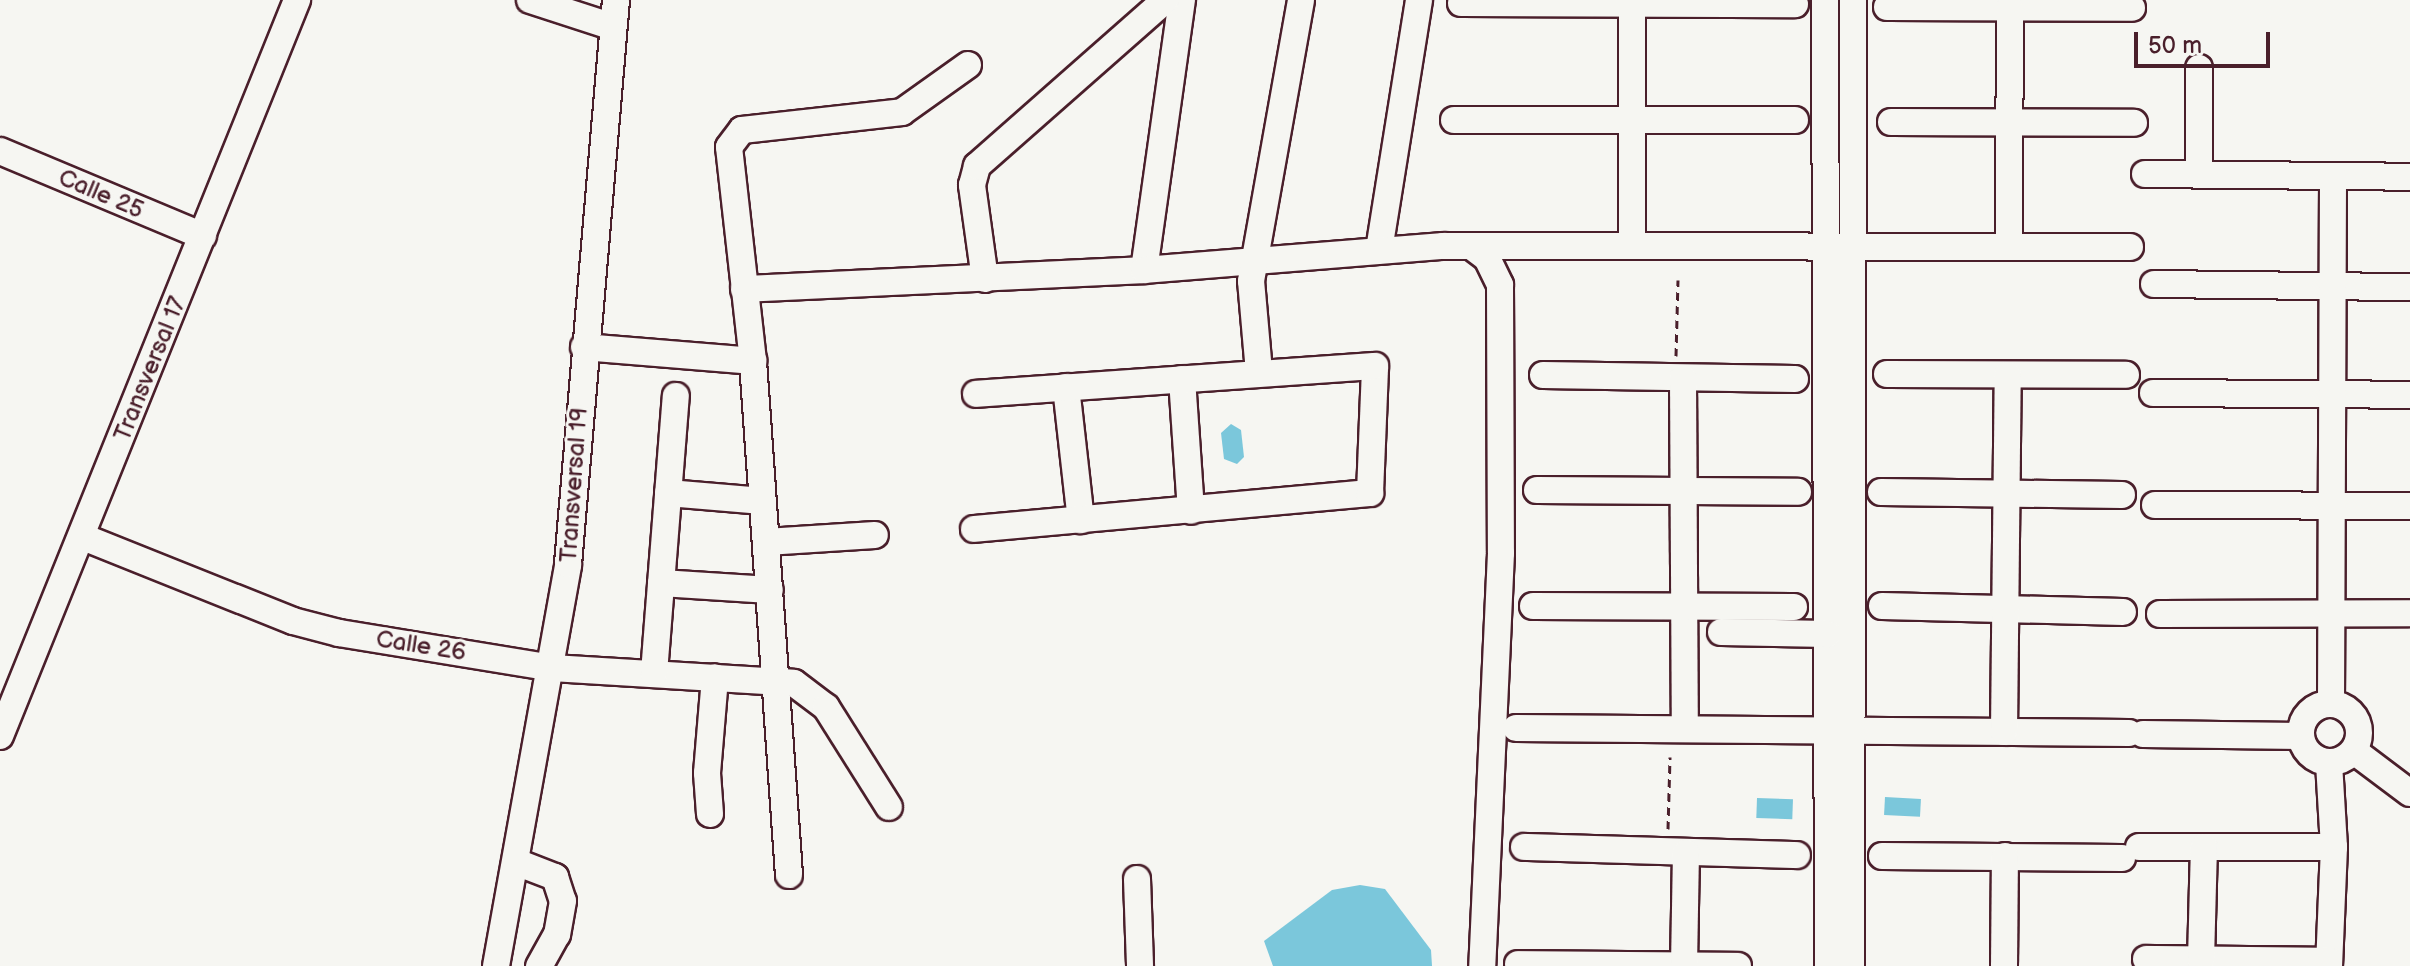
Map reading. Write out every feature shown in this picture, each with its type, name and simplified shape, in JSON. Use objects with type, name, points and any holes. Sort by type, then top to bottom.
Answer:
[{"type":"street","name":"Transversal 17","points":[[0,736],[83,537],[297,0]]},
{"type":"street","points":[[530,0],[613,13]]},
{"type":"street","points":[[985,279],[972,185],[977,166],[1165,0]]},
{"type":"street","points":[[1144,270],[1182,0]]},
{"type":"street","points":[[1259,372],[1251,281],[1258,260],[1301,0]]},
{"type":"street","points":[[1379,250],[1419,0]]},
{"type":"street","points":[[1825,0],[1839,246],[1840,964]]},
{"type":"street","points":[[1839,731],[1828,634],[1839,246],[1853,0]]},
{"type":"street","points":[[1632,2],[1632,246]]},
{"type":"street","points":[[1461,3],[1795,4]]},
{"type":"street","points":[[1887,7],[2010,8],[2080,4],[2132,8]]},
{"type":"street","points":[[2009,246],[2010,8]]},
{"type":"street","name":"Transversal 19","points":[[496,966],[552,668],[568,564],[613,13]]},
{"type":"street","points":[[789,875],[753,361],[729,147],[742,130],[902,112],[968,65]]},
{"type":"street","points":[[2199,68],[2199,174]]},
{"type":"street","points":[[1454,120],[1795,120]]},
{"type":"street","points":[[1891,122],[2134,123]]},
{"type":"street","name":"Calle 25","points":[[0,151],[203,236]]},
{"type":"street","points":[[2145,174],[2410,177]]},
{"type":"street","points":[[2331,704],[2333,177]]},
{"type":"street","points":[[744,289],[1144,270],[1379,250],[1632,246],[2130,247]]},
{"type":"street","points":[[1475,249],[1487,258],[1500,285],[1501,553],[1482,966]]},
{"type":"street","points":[[2154,284],[2410,287]]},
{"type":"street","points":[[584,347],[753,361]]},
{"type":"street","points":[[974,529],[1370,493],[1375,366],[976,394]]},
{"type":"street","points":[[1887,374],[2126,375]]},
{"type":"street","points":[[1543,375],[1795,379]]},
{"type":"street","points":[[2004,732],[2008,375]]},
{"type":"street","points":[[1683,378],[1685,729]]},
{"type":"street","points":[[1182,379],[1191,511]]},
{"type":"street","points":[[1066,387],[1081,520]]},
{"type":"street","points":[[2153,393],[2410,395]]},
{"type":"street","points":[[654,673],[676,396]]},
{"type":"street","points":[[1537,490],[1798,492]]},
{"type":"street","points":[[1881,492],[2122,495]]},
{"type":"street","points":[[668,493],[763,501]]},
{"type":"street","points":[[2155,505],[2410,506]]},
{"type":"street","points":[[766,542],[875,535]]},
{"type":"street","name":"Calle 26","points":[[83,537],[293,621],[552,668],[776,680],[808,690],[826,707],[889,807]]},
{"type":"street","points":[[661,583],[770,590]]},
{"type":"street","points":[[1533,606],[1794,607]]},
{"type":"street","points":[[1882,606],[2123,612]]},
{"type":"street","points":[[2160,614],[2410,613]]},
{"type":"street","points":[[1721,632],[1828,634]]},
{"type":"street","points":[[710,814],[707,773],[715,677]]},
{"type":"street","points":[[2331,704],[2346,708],[2357,720],[2360,736],[2354,751],[2329,763],[2310,755],[2301,736],[2308,713],[2331,704]]},
{"type":"street","points":[[1516,728],[2301,736]]},
{"type":"street","points":[[2354,751],[2410,793]]},
{"type":"street","points":[[2146,959],[2329,964],[2334,847],[2329,763]]},
{"type":"street","points":[[1524,847],[1797,855]]},
{"type":"street","points":[[1882,856],[2005,856],[2204,847],[2334,847]]},
{"type":"street","points":[[2201,960],[2204,847]]},
{"type":"street","points":[[1676,853],[1684,965]]},
{"type":"street","points":[[2004,966],[2005,856]]},
{"type":"street","points":[[516,862],[555,877],[563,901],[557,934],[539,966]]},
{"type":"street","points":[[1137,879],[1140,966]]},
{"type":"street","points":[[1518,964],[1738,966]]},
{"type":"path","points":[[1678,280],[1676,355],[1683,378]]},
{"type":"path","points":[[1670,757],[1676,853]]},
{"type":"water","points":[[1231,424],[1241,430],[1244,457],[1237,464],[1224,459],[1221,433]]},
{"type":"water","points":[[1885,797],[1921,799],[1920,817],[1884,815]]},
{"type":"water","points":[[1757,798],[1793,799],[1792,819],[1756,818]]},
{"type":"water","points":[[1360,885],[1385,889],[1431,950],[1432,966],[1273,966],[1264,941],[1332,890]]}]
